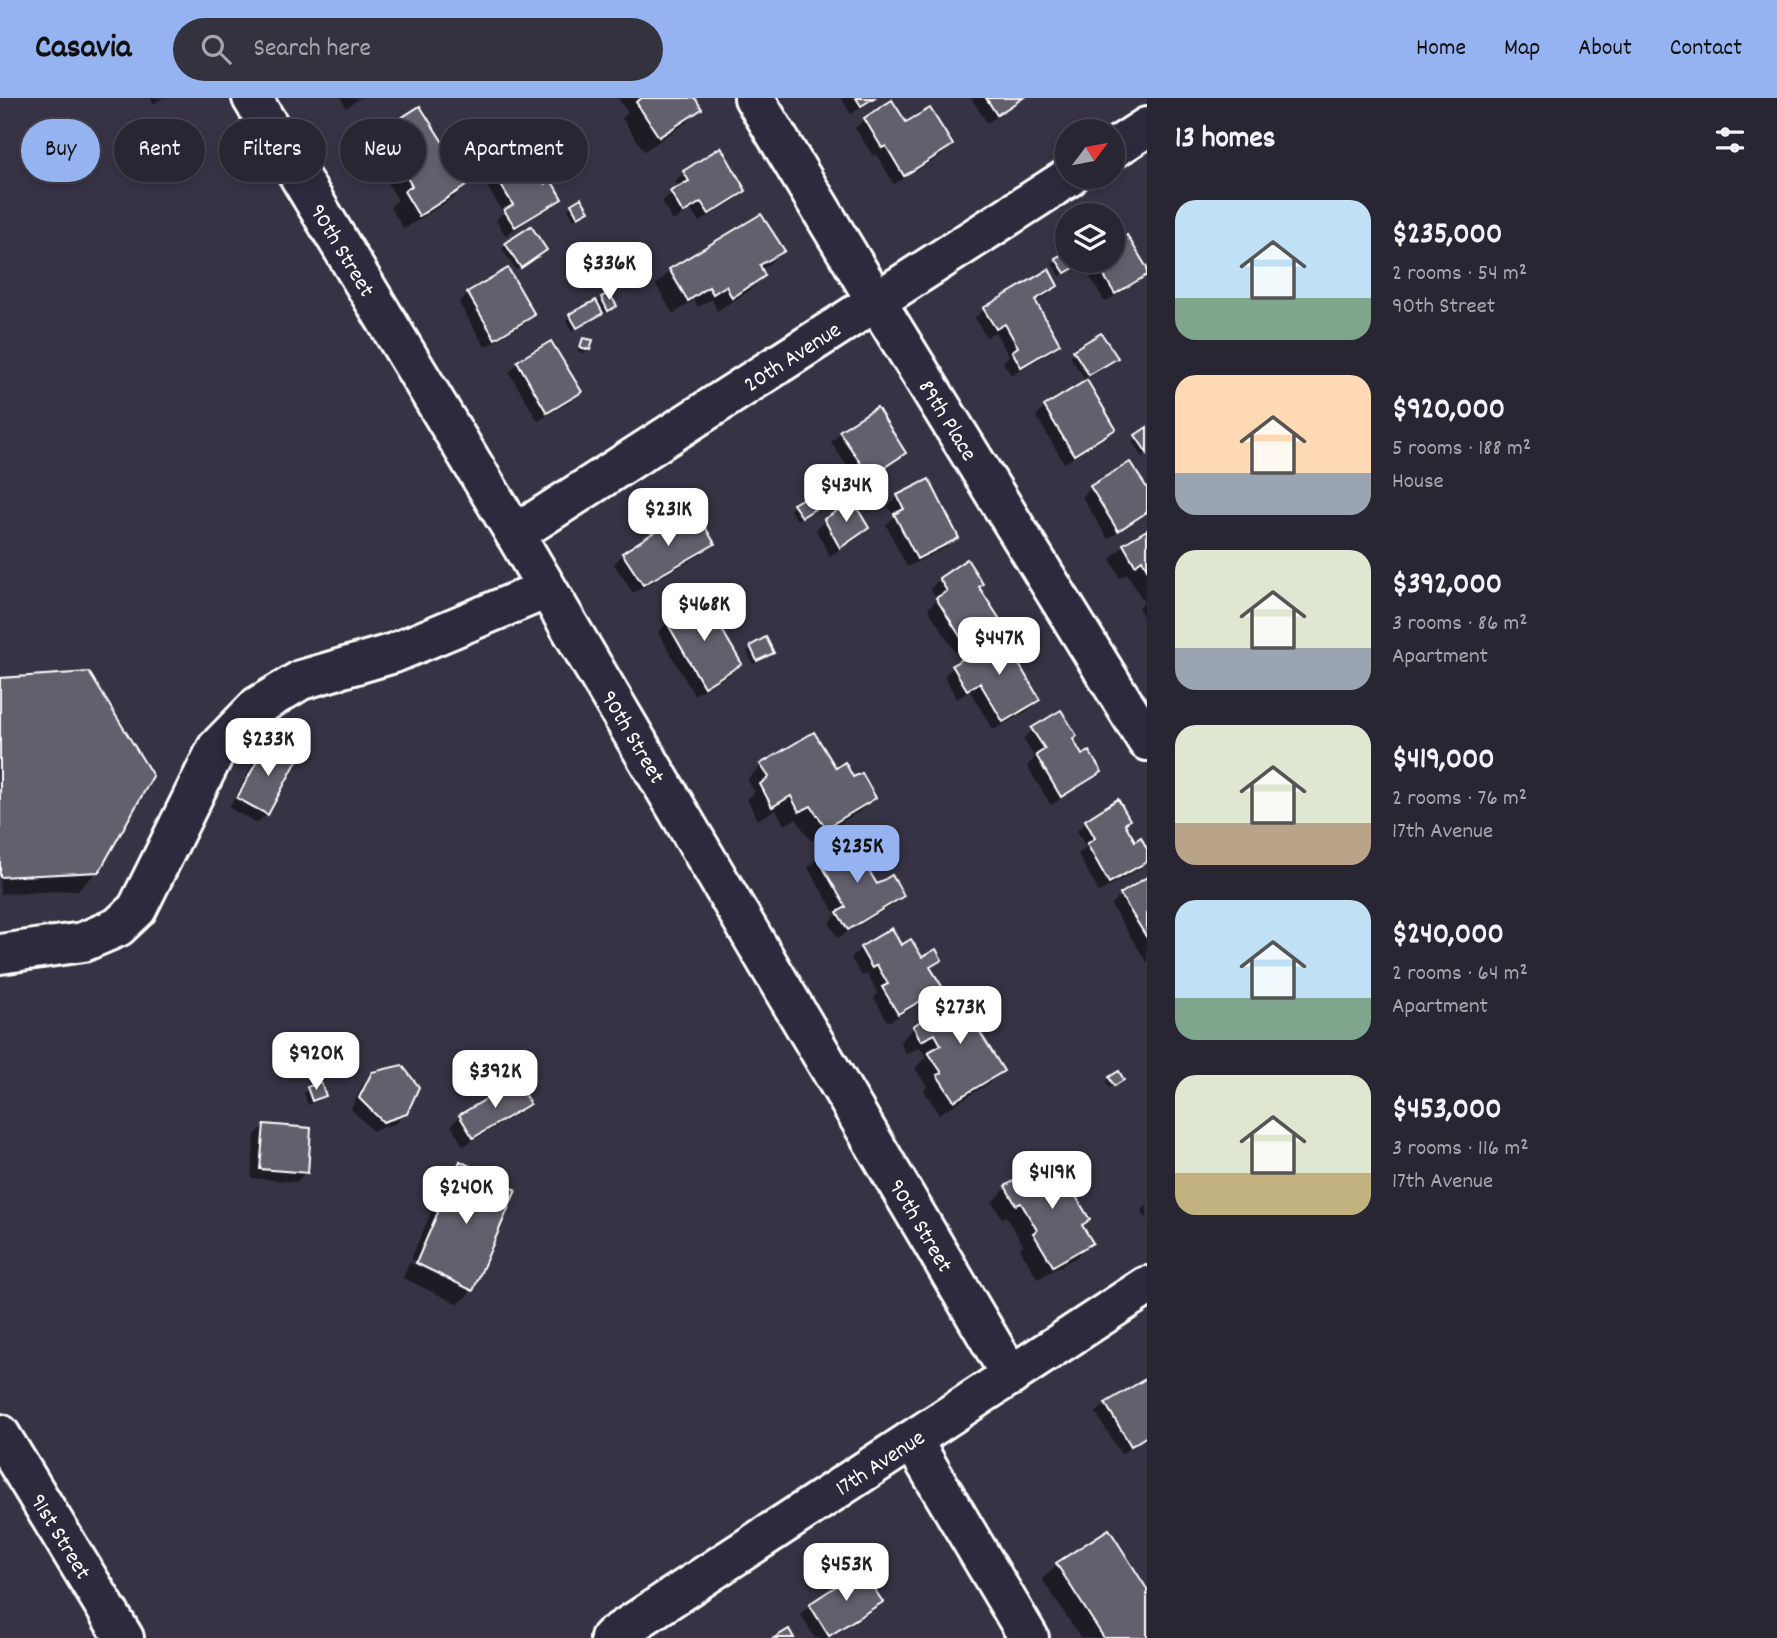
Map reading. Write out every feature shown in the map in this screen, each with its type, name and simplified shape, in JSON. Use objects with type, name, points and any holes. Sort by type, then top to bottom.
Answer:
[{"type":"street","name":"90th Street","points":[[252,98],[515,534],[1011,1376]]},
{"type":"street","name":"89th Place","points":[[754,98],[1147,741]]},
{"type":"street","points":[[1125,141],[1147,127]]},
{"type":"street","name":"20th Avenue","points":[[515,534],[1055,186]]},
{"type":"street","points":[[0,954],[83,942],[118,927],[137,909],[217,748],[258,706],[301,680],[394,653],[547,589]]},
{"type":"street","name":"17th Avenue","points":[[610,1638],[1147,1286]]},
{"type":"street","points":[[912,1440],[1029,1638]]},
{"type":"street","name":"91st Street","points":[[2,1441],[124,1638]]},
{"type":"building","points":[[642,98],[695,98],[702,109],[659,137],[636,102]]},
{"type":"building","points":[[856,98],[874,98],[861,106]]},
{"type":"building","points":[[986,98],[1023,98],[997,115]]},
{"type":"building","points":[[892,100],[906,122],[930,108],[953,145],[904,176],[886,146],[882,148],[864,118]]},
{"type":"building","points":[[420,106],[440,138],[440,182],[469,184],[419,216],[404,191],[412,186],[410,182],[426,182],[426,119],[399,119]]},
{"type":"building","points":[[721,147],[746,191],[709,214],[701,202],[683,213],[670,191],[689,181],[683,171]]},
{"type":"building","points":[[499,182],[552,182],[562,199],[515,227],[504,210],[513,205]]},
{"type":"building","points":[[581,198],[589,211],[578,217],[571,204]]},
{"type":"building","points":[[761,214],[785,251],[760,265],[765,276],[732,298],[726,286],[713,294],[709,287],[688,301],[669,269]]},
{"type":"building","points":[[531,226],[547,250],[521,268],[505,243]]},
{"type":"building","points":[[1127,235],[1147,268],[1147,275],[1115,294],[1102,273],[1125,273]]},
{"type":"building","points":[[632,248],[640,262],[629,268],[621,255]]},
{"type":"building","points":[[644,267],[651,278],[639,285],[632,274]]},
{"type":"building","points":[[508,268],[535,315],[495,339],[467,292]]},
{"type":"building","points":[[1049,269],[1058,286],[1035,300],[1060,344],[1021,367],[1012,351],[1018,347],[1005,324],[996,329],[983,308]]},
{"type":"building","points":[[609,293],[617,306],[608,311],[601,297]]},
{"type":"building","points":[[596,300],[603,313],[577,328],[569,314]]},
{"type":"building","points":[[1101,333],[1118,358],[1089,375],[1073,350]]},
{"type":"building","points":[[583,338],[593,340],[590,350],[580,347]]},
{"type":"building","points":[[551,341],[582,392],[547,413],[517,361]]},
{"type":"building","points":[[1087,380],[1116,429],[1074,455],[1044,406]]},
{"type":"building","points":[[877,407],[906,453],[870,477],[839,431]]},
{"type":"building","points":[[1147,427],[1147,453],[1135,435]]},
{"type":"building","points":[[1130,462],[1147,488],[1147,512],[1118,531],[1090,486]]},
{"type":"building","points":[[929,479],[959,538],[917,559],[894,514],[904,509],[897,495]]},
{"type":"building","points":[[807,496],[815,509],[802,517],[793,504]]},
{"type":"building","points":[[853,501],[869,528],[840,548],[824,519]]},
{"type":"building","points":[[697,513],[715,544],[643,585],[622,553],[670,522],[672,528]]},
{"type":"building","points":[[1147,530],[1147,569],[1142,560],[1135,565],[1123,544]]},
{"type":"building","points":[[967,559],[983,584],[979,587],[1001,621],[965,644],[936,598],[947,591],[939,578]]},
{"type":"building","points":[[704,599],[742,664],[704,687],[666,621]]},
{"type":"building","points":[[1011,632],[1020,649],[1013,654],[1040,700],[1003,722],[980,683],[967,690],[952,665]]},
{"type":"building","points":[[766,637],[774,653],[757,661],[750,646]]},
{"type":"building","points":[[89,672],[153,776],[99,872],[0,877],[0,678]]},
{"type":"building","points":[[1061,710],[1077,736],[1073,739],[1082,755],[1089,751],[1102,772],[1061,797],[1036,755],[1045,749],[1031,728]]},
{"type":"building","points":[[814,732],[836,768],[845,762],[853,777],[862,773],[876,798],[826,828],[811,806],[799,812],[791,796],[772,807],[760,784],[769,777],[760,764]]},
{"type":"building","points":[[268,741],[299,757],[268,815],[237,798]]},
{"type":"building","points":[[1118,799],[1130,820],[1125,824],[1135,841],[1141,837],[1147,849],[1147,862],[1109,883],[1087,844],[1095,838],[1085,820]]},
{"type":"building","points":[[849,838],[877,884],[892,875],[904,896],[848,930],[837,912],[846,907],[817,857]]},
{"type":"building","points":[[1147,877],[1147,938],[1120,894]]},
{"type":"building","points":[[892,928],[901,945],[911,939],[922,957],[936,949],[942,960],[930,967],[943,988],[898,1014],[882,987],[888,984],[877,965],[872,968],[860,947]]},
{"type":"building","points":[[968,991],[987,1023],[978,1029],[1004,1071],[954,1101],[937,1075],[942,1073],[928,1052],[941,1045],[935,1034],[921,1041],[913,1026]]},
{"type":"building","points":[[402,1065],[419,1087],[407,1114],[383,1122],[359,1098],[372,1072]]},
{"type":"building","points":[[1119,1071],[1124,1080],[1114,1086],[1109,1077]]},
{"type":"building","points":[[517,1081],[530,1104],[473,1138],[459,1115]]},
{"type":"building","points":[[321,1082],[326,1096],[312,1101],[307,1087]]},
{"type":"building","points":[[264,1124],[311,1128],[308,1173],[260,1169]]},
{"type":"building","points":[[1053,1158],[1090,1220],[1082,1225],[1093,1243],[1053,1266],[1033,1233],[1037,1230],[1021,1203],[1016,1205],[1005,1186]]},
{"type":"building","points":[[460,1161],[516,1190],[473,1291],[416,1263]]},
{"type":"building","points":[[1147,1378],[1147,1436],[1131,1446],[1105,1403]]},
{"type":"building","points":[[1109,1529],[1147,1589],[1147,1638],[1104,1638],[1056,1563]]},
{"type":"building","points":[[861,1570],[883,1602],[829,1636],[809,1604]]},
{"type":"building","points":[[789,1629],[794,1638],[774,1638]]}]
